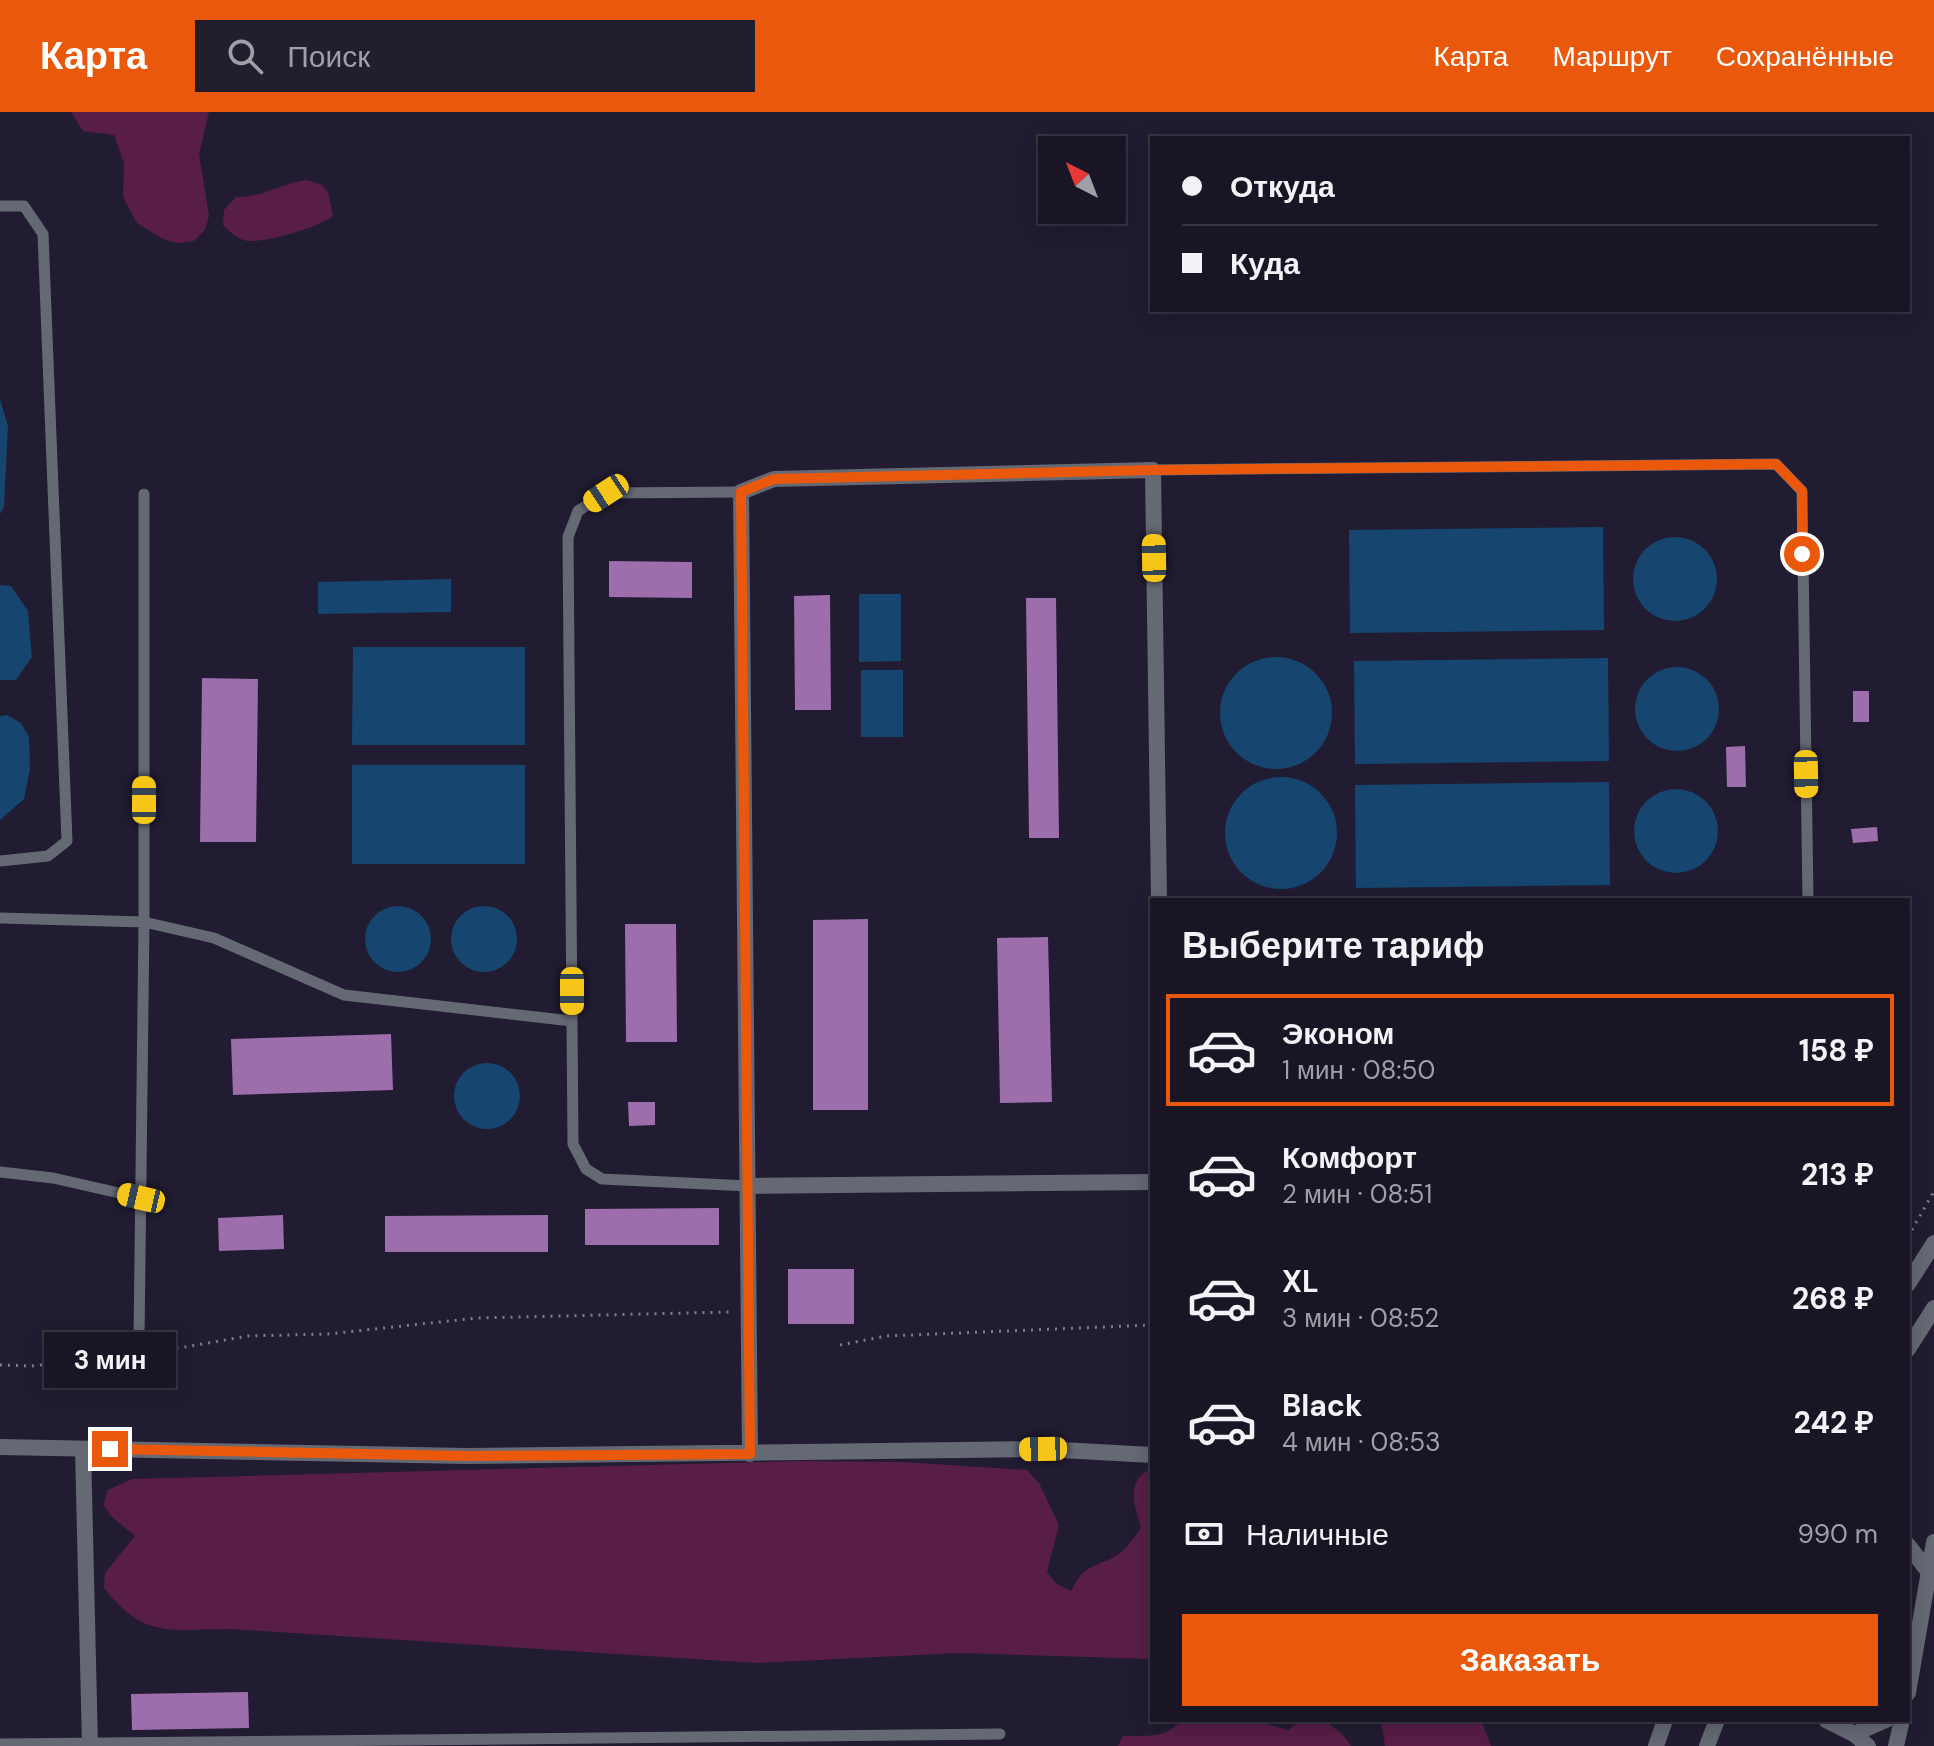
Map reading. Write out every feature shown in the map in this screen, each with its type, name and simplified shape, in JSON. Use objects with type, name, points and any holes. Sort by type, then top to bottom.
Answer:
[{"type":"street","points":[[750,1454],[741,492],[774,479],[1153,470],[1159,898]]},
{"type":"street","points":[[749,1186],[1150,1182]]},
{"type":"street","points":[[1910,1281],[1934,1243]]},
{"type":"street","points":[[1910,1346],[1934,1308]]},
{"type":"street","points":[[0,1447],[467,1456],[1043,1449],[1150,1455]]},
{"type":"street","points":[[83,1449],[90,1745]]},
{"type":"street","points":[[1910,1682],[1934,1542]]},
{"type":"street","points":[[1910,1548],[1930,1574]]},
{"type":"street","points":[[1656,1746],[1664,1722]]},
{"type":"street","points":[[1707,1746],[1716,1722]]},
{"type":"street","points":[[1830,1722],[1854,1734],[1868,1746]]},
{"type":"street","points":[[1854,1734],[1881,1722]]},
{"type":"street","points":[[1896,1746],[1902,1722]]},
{"type":"lane","points":[[0,206],[24,206],[43,234],[67,841],[48,856],[0,861]]},
{"type":"lane","points":[[1153,470],[1776,464],[1802,491],[1808,898]]},
{"type":"lane","points":[[741,492],[606,493],[578,511],[568,537],[573,1144],[586,1169],[602,1179],[749,1186]]},
{"type":"lane","points":[[139,1340],[144,922],[144,494]]},
{"type":"lane","points":[[0,918],[144,922],[214,938],[344,995],[572,1021]]},
{"type":"lane","points":[[0,1172],[53,1178],[141,1198]]},
{"type":"lane","points":[[0,1744],[1000,1734]]},
{"type":"path","points":[[1910,1233],[1934,1191]]},
{"type":"path","points":[[0,1365],[31,1366],[145,1354],[248,1336],[328,1334],[477,1318],[750,1312]]},
{"type":"path","points":[[840,1345],[886,1336],[1150,1325]]},
{"type":"shaded area","points":[[71,112],[209,112],[199,154],[209,216],[205,230],[194,241],[177,243],[163,239],[137,223],[123,197],[124,163],[114,135],[83,131]]},
{"type":"shaded area","points":[[307,180],[322,185],[328,192],[333,216],[325,221],[282,236],[251,241],[232,234],[223,225],[224,210],[236,197],[255,195]]},
{"type":"shaded area","points":[[798,1461],[903,1462],[1027,1470],[1039,1483],[1059,1525],[1047,1572],[1057,1584],[1071,1591],[1081,1575],[1120,1553],[1141,1528],[1134,1502],[1135,1486],[1143,1473],[1150,1469],[1150,1659],[959,1653],[756,1663],[230,1629],[160,1628],[133,1616],[104,1588],[105,1573],[135,1536],[103,1505],[108,1490],[132,1479]]},
{"type":"shaded area","points":[[1183,1722],[1259,1722],[1288,1730],[1306,1722],[1323,1722],[1338,1731],[1351,1746],[1118,1746],[1123,1736],[1166,1732]]},
{"type":"shaded area","points":[[1381,1722],[1482,1722],[1491,1746],[1385,1746]]},
{"type":"water","points":[[0,399],[8,426],[4,507],[0,514]]},
{"type":"water","points":[[1603,527],[1604,630],[1350,633],[1349,530]]},
{"type":"water","points":[[1675,537],[1691,540],[1705,549],[1714,563],[1717,579],[1714,595],[1705,609],[1691,618],[1675,621],[1659,618],[1645,609],[1636,595],[1633,579],[1636,563],[1645,549],[1659,540]]},
{"type":"water","points":[[451,579],[451,612],[318,614],[318,582]]},
{"type":"water","points":[[0,585],[11,586],[28,611],[32,657],[16,680],[0,680]]},
{"type":"water","points":[[859,594],[901,594],[901,661],[859,662]]},
{"type":"water","points":[[353,647],[525,647],[525,745],[352,745]]},
{"type":"water","points":[[1276,657],[1297,662],[1315,674],[1327,692],[1332,713],[1327,734],[1315,752],[1297,764],[1276,769],[1255,764],[1237,752],[1225,734],[1220,713],[1225,692],[1237,674],[1255,662]]},
{"type":"water","points":[[1608,658],[1609,761],[1355,764],[1354,661]]},
{"type":"water","points":[[1677,667],[1693,670],[1707,679],[1716,693],[1719,709],[1716,725],[1707,739],[1693,748],[1677,751],[1661,748],[1647,739],[1638,725],[1635,709],[1638,693],[1647,679],[1661,670]]},
{"type":"water","points":[[861,670],[903,670],[903,737],[861,737]]},
{"type":"water","points":[[7,715],[21,723],[29,737],[30,769],[24,799],[0,820],[0,716]]},
{"type":"water","points":[[352,765],[525,765],[525,864],[352,864]]},
{"type":"water","points":[[1281,777],[1302,782],[1320,794],[1332,812],[1337,833],[1332,854],[1320,872],[1302,884],[1281,889],[1260,884],[1242,872],[1230,854],[1225,833],[1230,812],[1242,794],[1260,782]]},
{"type":"water","points":[[1609,782],[1610,885],[1356,888],[1355,785]]},
{"type":"water","points":[[1676,789],[1692,792],[1706,801],[1715,815],[1718,831],[1715,847],[1706,861],[1692,870],[1676,873],[1660,870],[1646,861],[1637,847],[1634,831],[1637,815],[1646,801],[1660,792]]},
{"type":"water","points":[[398,906],[411,909],[421,916],[428,926],[431,939],[428,952],[421,962],[411,969],[398,972],[385,969],[375,962],[368,952],[365,939],[368,926],[375,916],[385,909]]},
{"type":"water","points":[[484,906],[497,909],[507,916],[514,926],[517,939],[514,952],[507,962],[497,969],[484,972],[471,969],[461,962],[454,952],[451,939],[454,926],[461,916],[471,909]]},
{"type":"water","points":[[487,1063],[500,1066],[510,1073],[517,1083],[520,1096],[517,1109],[510,1119],[500,1126],[487,1129],[474,1126],[464,1119],[457,1109],[454,1096],[457,1083],[464,1073],[474,1066]]},
{"type":"building","points":[[609,561],[692,562],[692,598],[609,597]]},
{"type":"building","points":[[830,595],[831,710],[795,710],[794,596]]},
{"type":"building","points":[[1026,598],[1056,598],[1059,838],[1029,838]]},
{"type":"building","points":[[202,678],[258,679],[256,842],[200,842]]},
{"type":"building","points":[[1853,691],[1869,691],[1869,722],[1853,722]]},
{"type":"building","points":[[1745,746],[1746,787],[1727,787],[1726,747]]},
{"type":"building","points":[[1877,827],[1878,841],[1853,843],[1851,829]]},
{"type":"building","points":[[868,919],[868,1110],[813,1110],[813,920]]},
{"type":"building","points":[[625,924],[676,924],[677,1042],[626,1042]]},
{"type":"building","points":[[1048,937],[1052,1102],[1000,1103],[997,938]]},
{"type":"building","points":[[391,1034],[393,1090],[233,1095],[231,1039]]},
{"type":"building","points":[[628,1102],[655,1102],[655,1125],[629,1126]]},
{"type":"building","points":[[719,1208],[719,1245],[585,1245],[585,1209]]},
{"type":"building","points":[[283,1215],[284,1249],[219,1251],[218,1218]]},
{"type":"building","points":[[548,1215],[548,1252],[385,1252],[385,1216]]},
{"type":"building","points":[[788,1269],[854,1269],[854,1324],[788,1324]]},
{"type":"building","points":[[248,1692],[249,1728],[132,1730],[131,1694]]},
{"type":"route","points":[[110,1449],[467,1456],[750,1454],[741,492],[774,479],[1153,470],[1776,464],[1802,491],[1802,554]]}]
